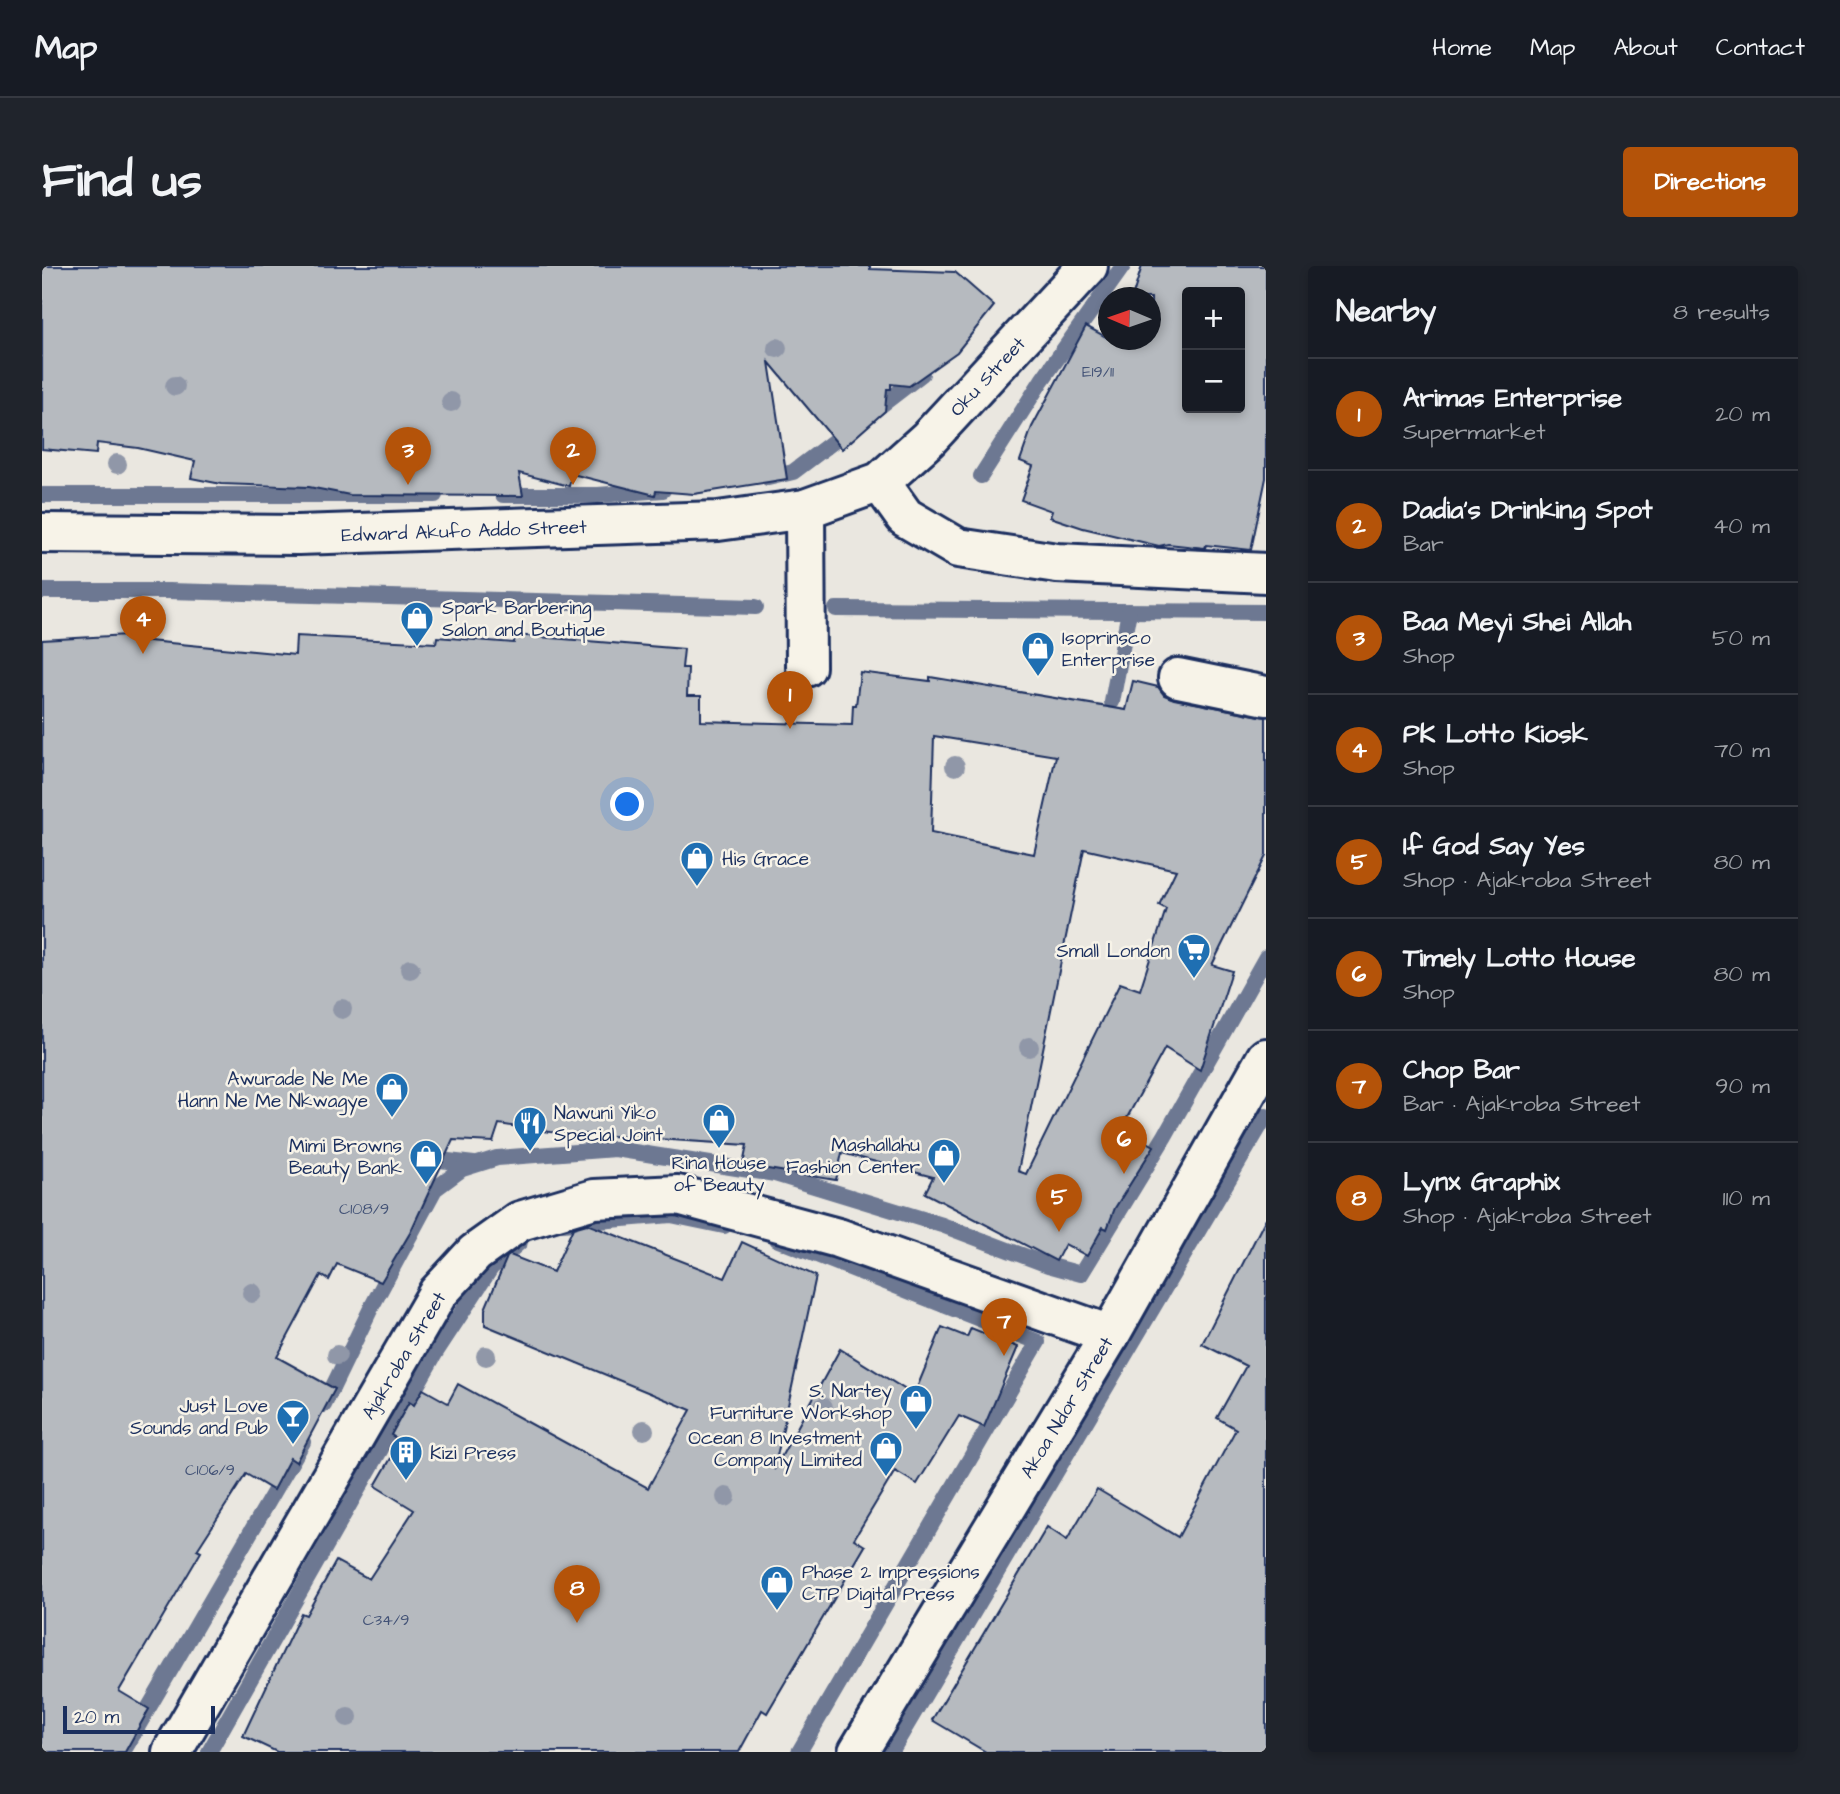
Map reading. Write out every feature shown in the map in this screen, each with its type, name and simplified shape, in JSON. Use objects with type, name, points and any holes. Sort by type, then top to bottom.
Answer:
[{"type":"street","name":"Oku Street","points":[[880,482],[928,439],[1088,266]]},
{"type":"street","name":"Edward Akufo Addo Street","points":[[42,533],[298,535],[718,521],[805,509],[880,482]]},
{"type":"street","points":[[880,482],[905,517],[958,548],[1057,564],[1266,573]]},
{"type":"street","points":[[805,509],[806,667]]},
{"type":"street","points":[[1178,678],[1266,696]]},
{"type":"street","name":"Akoa Ndor Street","points":[[858,1752],[1110,1335],[1266,1058]]},
{"type":"street","name":"Ajakroba Street","points":[[172,1752],[438,1293],[475,1254],[520,1221],[594,1199],[678,1195],[838,1238],[1110,1335]]},
{"type":"building","points":[[42,266],[870,266],[870,269],[955,272],[994,306],[957,352],[909,386],[891,384],[891,389],[887,389],[885,411],[842,449],[769,362],[787,479],[694,494],[656,491],[655,495],[572,474],[569,486],[519,473],[523,496],[350,495],[309,487],[221,484],[191,478],[195,461],[138,448],[97,443],[96,454],[42,449]]},
{"type":"building","points":[[1142,266],[1266,266],[1266,478],[1251,550],[1206,545],[1205,548],[1168,544],[1159,546],[1083,528],[1050,517],[1052,511],[1021,500],[1033,466],[1020,461],[1032,427],[1086,326],[1098,333],[1098,350],[1161,350],[1161,287],[1135,287]]},
{"type":"building","points":[[127,635],[128,639],[295,655],[296,636],[436,643],[437,637],[514,643],[515,635],[684,649],[682,668],[688,668],[687,696],[701,696],[701,721],[852,725],[860,672],[930,681],[930,677],[1126,710],[1133,681],[1158,687],[1164,695],[1174,699],[1266,717],[1266,856],[1212,965],[1232,971],[1200,1070],[1165,1048],[1122,1127],[1154,1146],[1115,1208],[1107,1229],[1103,1227],[1087,1256],[1065,1244],[1056,1261],[925,1193],[933,1177],[842,1153],[836,1180],[743,1165],[747,1145],[550,1132],[499,1124],[493,1142],[453,1140],[410,1233],[381,1282],[337,1264],[329,1280],[321,1275],[277,1357],[335,1389],[296,1462],[290,1458],[273,1490],[246,1474],[197,1550],[201,1552],[119,1691],[149,1709],[125,1752],[42,1752],[42,640]],"holes":[[[934,736],[1056,756],[1034,854],[931,833]],[[1084,849],[1176,870],[1159,905],[1166,909],[1140,990],[1120,983],[1026,1174],[1018,1171]]]},
{"type":"building","points":[[1266,1218],[1266,1752],[986,1752],[932,1720],[1047,1527],[1067,1540],[1097,1489],[1178,1537],[1236,1429],[1217,1418],[1246,1366],[1202,1344]]},
{"type":"building","points":[[587,1224],[725,1278],[742,1242],[816,1276],[774,1470],[840,1349],[914,1395],[942,1327],[967,1337],[971,1328],[1018,1347],[984,1427],[959,1416],[917,1484],[895,1471],[854,1539],[865,1546],[767,1713],[762,1710],[739,1752],[277,1752],[243,1736],[301,1613],[306,1615],[336,1561],[369,1579],[414,1510],[375,1486],[401,1441],[391,1435],[409,1402],[414,1405],[423,1389],[448,1403],[458,1384],[648,1488],[691,1410],[485,1325],[485,1309],[507,1257],[510,1255],[553,1272],[573,1228]]},
{"type":"waterway","points":[[981,476],[1042,380],[1123,266]]},
{"type":"waterway","points":[[870,414],[922,374]]},
{"type":"waterway","points":[[768,478],[793,472],[850,429]]},
{"type":"waterway","points":[[503,495],[598,495],[663,490]]},
{"type":"waterway","points":[[42,495],[435,495]]},
{"type":"waterway","points":[[42,591],[168,591],[756,607]]},
{"type":"waterway","points":[[836,609],[1266,612]]},
{"type":"waterway","points":[[1112,702],[1129,611]]},
{"type":"waterway","points":[[324,1405],[372,1306],[435,1189],[462,1169],[497,1158],[615,1149],[775,1174],[942,1225],[1048,1265],[1081,1274],[1165,1136],[1266,957]]},
{"type":"waterway","points":[[891,1752],[1266,1116]]},
{"type":"waterway","points":[[423,1158],[474,1164]]},
{"type":"waterway","points":[[562,1224],[671,1215],[724,1226]]},
{"type":"waterway","points":[[776,1239],[1038,1342],[799,1752]]},
{"type":"waterway","points":[[209,1752],[436,1352],[491,1268],[520,1242]]},
{"type":"waterway","points":[[123,1752],[303,1442]]},
{"type":"place","name":"Baa Meyi Shei Allah","points":[[408,485]]},
{"type":"place","name":"Dadia's Drinking Spot","points":[[573,485]]},
{"type":"place","name":"Spark Barbering Salon and Boutique","points":[[417,648]]},
{"type":"place","name":"PK Lotto Kiosk","points":[[143,654]]},
{"type":"place","name":"Isoprinsco Enterprise","points":[[1038,678]]},
{"type":"place","name":"Arimas Enterprise","points":[[790,729]]},
{"type":"place","name":"His Grace","points":[[697,888]]},
{"type":"place","name":"Small London","points":[[1194,980]]},
{"type":"place","name":"Awurade Ne Me Hann Ne Me Nkwagye","points":[[392,1119]]},
{"type":"place","name":"Rina House of Beauty","points":[[719,1150]]},
{"type":"place","name":"Nawuni Yiko Special Joint","points":[[530,1153]]},
{"type":"place","name":"Timely Lotto House","points":[[1124,1174]]},
{"type":"place","name":"Mashallahu Fashion Center","points":[[944,1185]]},
{"type":"place","name":"Mimi Browns Beauty Bank","points":[[426,1186]]},
{"type":"place","name":"If God Say Yes","points":[[1059,1232]]},
{"type":"place","name":"Chop Bar","points":[[1004,1356]]},
{"type":"place","name":"S. Nartey Furniture Workshop","points":[[916,1431]]},
{"type":"place","name":"Just Love Sounds and Pub","points":[[293,1446]]},
{"type":"place","name":"Ocean 8 Investment Company Limited","points":[[886,1478]]},
{"type":"place","name":"Kizi Press","points":[[406,1482]]},
{"type":"place","name":"Phase 2 Impressions CTP Digital Press","points":[[777,1612]]},
{"type":"place","name":"Lynx Graphix","points":[[577,1623]]}]
